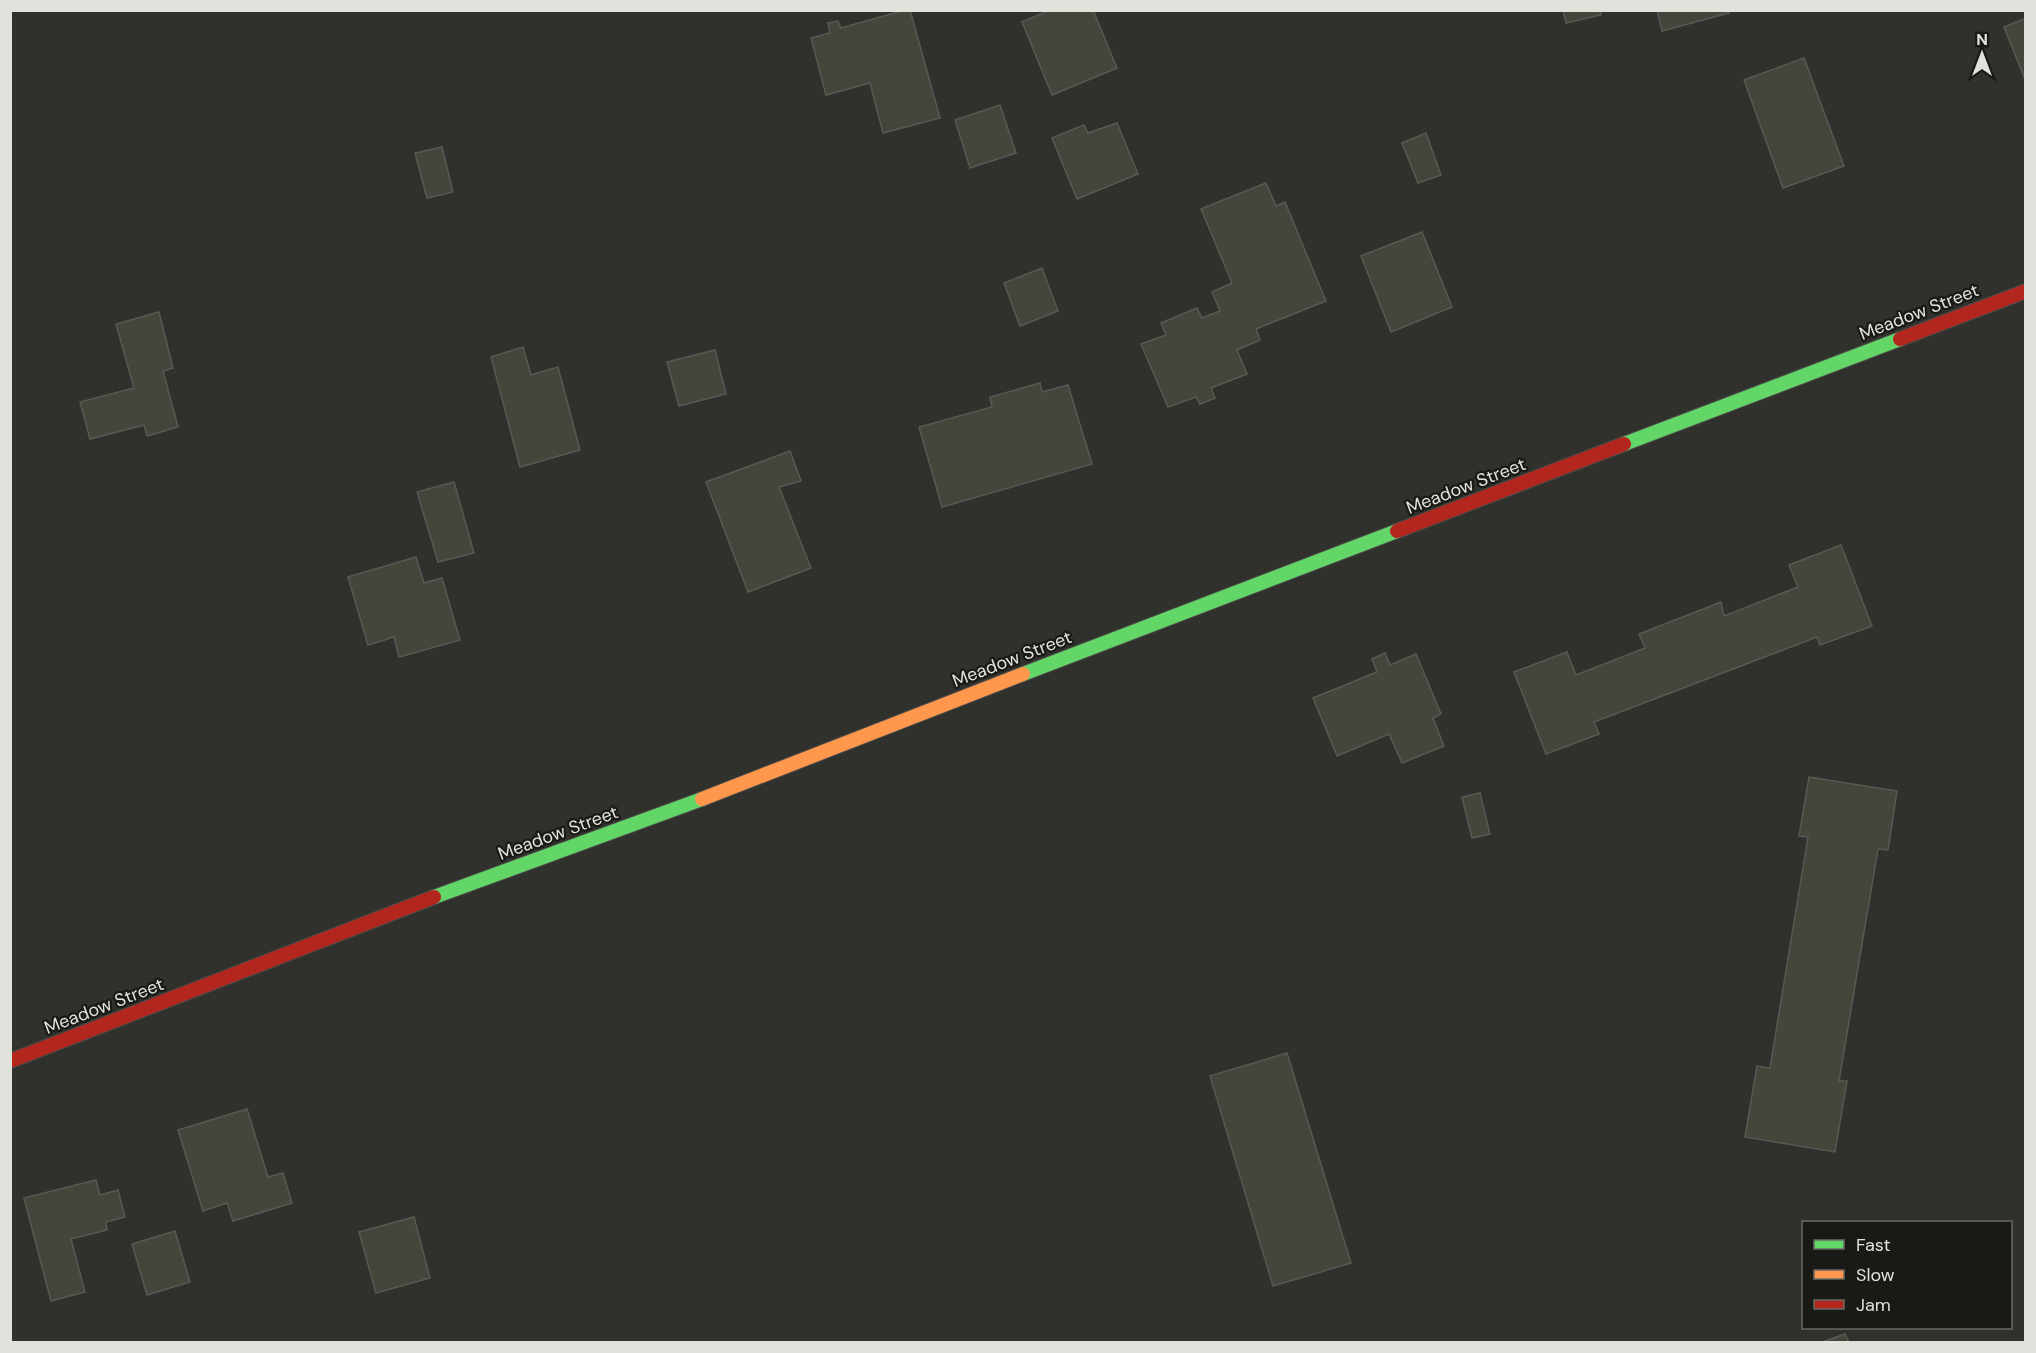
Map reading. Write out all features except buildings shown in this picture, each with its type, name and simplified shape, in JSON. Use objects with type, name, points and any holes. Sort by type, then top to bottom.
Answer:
[{"type":"street","name":"Meadow Street","points":[[10,1061],[489,876],[648,820],[972,693],[2025,291]]},
{"type":"traffic: fast","points":[[1624,444],[1900,339]]},
{"type":"traffic: fast","points":[[1023,674],[1397,531]]},
{"type":"traffic: fast","points":[[434,897],[702,799]]},
{"type":"traffic: slow","points":[[702,799],[1023,674]]},
{"type":"traffic: jam","points":[[1900,339],[2026,291]]},
{"type":"traffic: jam","points":[[1397,531],[1624,444]]},
{"type":"traffic: jam","points":[[10,1061],[434,897]]}]
